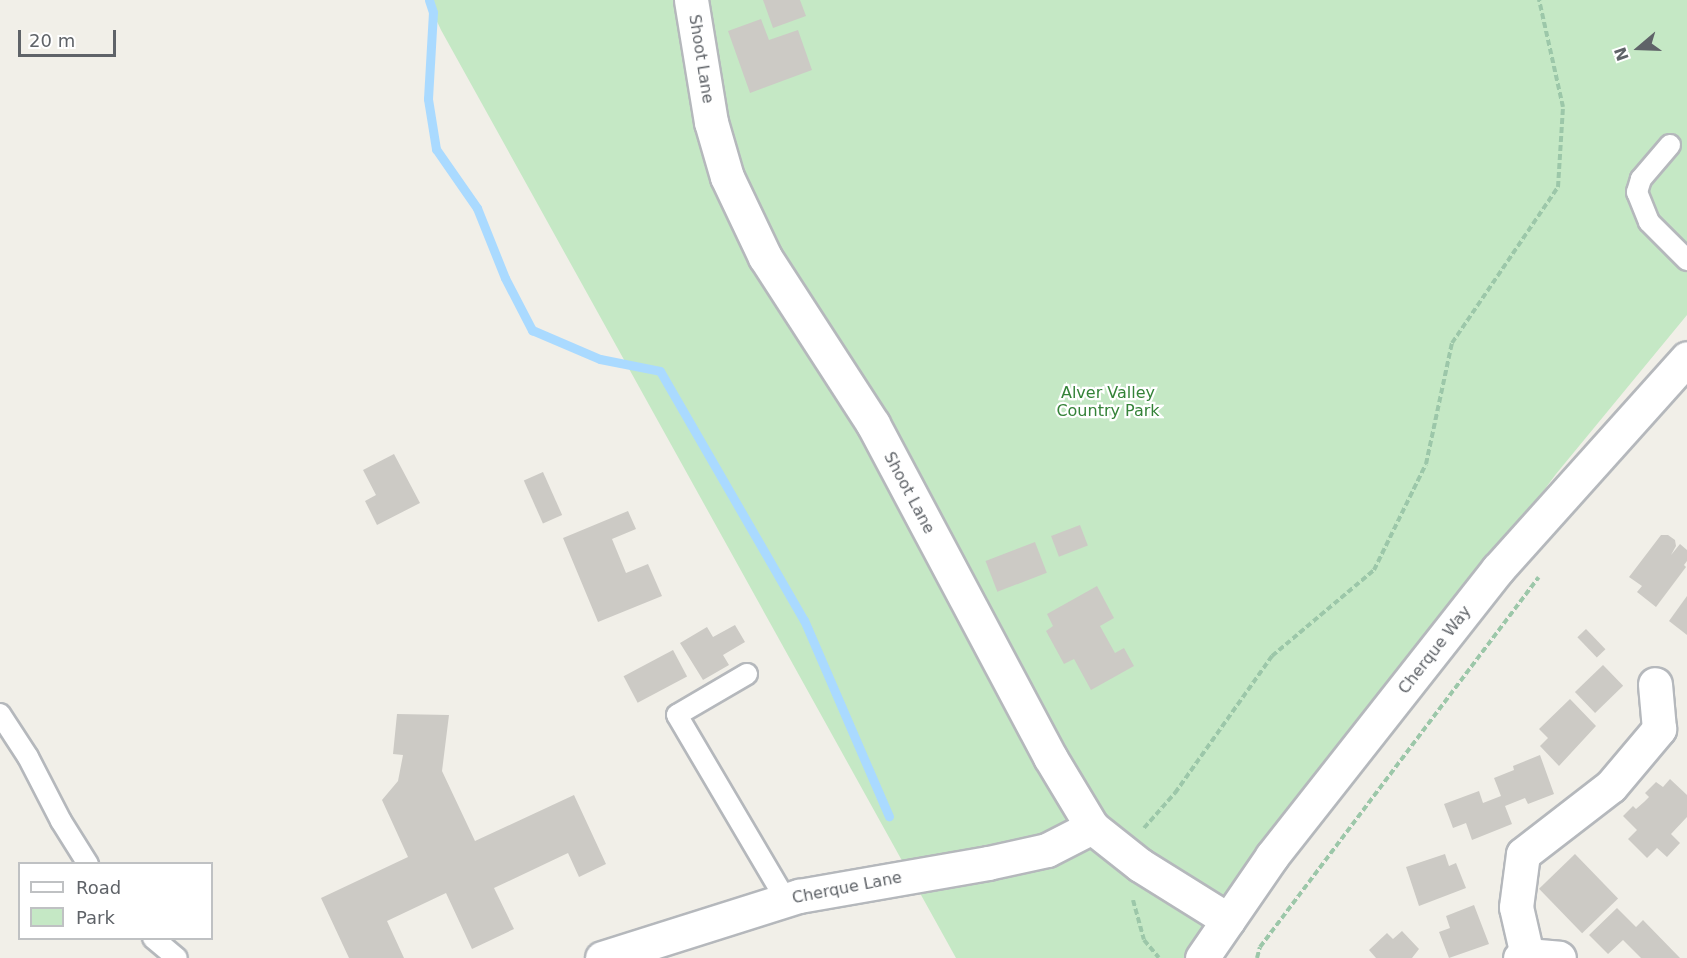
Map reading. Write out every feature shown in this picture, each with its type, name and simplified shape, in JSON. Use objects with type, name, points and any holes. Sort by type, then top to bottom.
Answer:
[{"type":"street","name":"Shoot Lane","points":[[691,0],[711,122],[727,177],[760,247],[873,424],[1050,757],[1092,827],[1132,858],[1228,920]]},
{"type":"street","name":"Cherque Way","points":[[1202,958],[1272,856],[1498,569],[1687,358]]},
{"type":"street","points":[[1559,958],[1523,957],[1516,908],[1523,854],[1611,786],[1659,729],[1655,684]]},
{"type":"street","name":"Cherque Lane","points":[[602,958],[786,900],[1047,850],[1092,827]]},
{"type":"lane","points":[[1670,145],[1641,178],[1637,192],[1649,222],[1687,260]]},
{"type":"lane","points":[[747,675],[677,715],[786,900]]},
{"type":"lane","points":[[0,714],[28,757],[61,821],[87,862]]},
{"type":"lane","points":[[154,940],[177,958]]},
{"type":"path","points":[[1159,958],[1144,940],[1131,894],[1132,858],[1174,793],[1272,656],[1374,570],[1426,464],[1452,343],[1558,187],[1563,107],[1539,0]]},
{"type":"path","points":[[1257,958],[1260,947],[1545,570]]},
{"type":"green space","name":"Alver Valley Country Park","points":[[427,0],[1687,0],[1687,315],[1556,474],[1273,856],[1207,958],[956,958],[441,30]]},
{"type":"building","points":[[763,0],[800,0],[806,16],[773,28]]},
{"type":"building","points":[[761,19],[769,40],[798,30],[812,70],[750,93],[728,31]]},
{"type":"building","points":[[394,454],[420,503],[377,525],[365,501],[376,495],[363,470]]},
{"type":"building","points":[[543,472],[562,515],[543,523],[524,481]]},
{"type":"building","points":[[628,511],[636,529],[612,539],[626,573],[648,564],[662,596],[598,622],[563,538]]},
{"type":"building","points":[[1080,525],[1088,546],[1059,557],[1051,536]]},
{"type":"building","points":[[1661,535],[1668,535],[1675,540],[1676,546],[1671,555],[1680,544],[1687,550],[1687,561],[1684,565],[1686,567],[1656,607],[1637,592],[1642,586],[1629,577]]},
{"type":"building","points":[[1035,542],[1047,573],[997,592],[986,561]]},
{"type":"building","points":[[1097,586],[1114,618],[1100,626],[1115,653],[1124,648],[1134,666],[1091,690],[1074,659],[1064,664],[1046,631],[1053,626],[1047,614]]},
{"type":"building","points":[[1687,596],[1687,635],[1669,621]]},
{"type":"building","points":[[735,625],[745,642],[723,655],[729,665],[703,680],[680,643],[707,627],[713,637]]},
{"type":"building","points":[[1586,629],[1605,649],[1597,657],[1577,637]]},
{"type":"building","points":[[673,650],[687,676],[638,703],[624,676]]},
{"type":"building","points":[[1603,665],[1623,686],[1595,713],[1575,692]]},
{"type":"building","points":[[1570,699],[1596,726],[1559,766],[1540,746],[1548,738],[1539,729]]},
{"type":"building","points":[[397,714],[449,715],[442,771],[475,841],[574,795],[606,864],[579,877],[568,853],[494,888],[514,929],[472,949],[446,893],[387,921],[404,958],[349,958],[321,898],[408,857],[382,800],[398,781],[403,755],[393,754]]},
{"type":"building","points":[[1540,755],[1554,794],[1528,804],[1525,798],[1505,806],[1512,824],[1472,840],[1466,823],[1453,828],[1444,804],[1479,791],[1483,803],[1501,796],[1494,778],[1514,770],[1513,766]]},
{"type":"building","points":[[1670,779],[1687,795],[1687,817],[1671,834],[1680,843],[1667,857],[1657,848],[1647,858],[1628,839],[1637,830],[1623,816],[1633,806],[1636,809],[1649,797],[1645,793],[1656,782],[1663,787]]},
{"type":"building","points":[[1445,854],[1449,866],[1456,863],[1466,888],[1419,906],[1406,867]]},
{"type":"building","points":[[1575,854],[1618,899],[1582,933],[1539,889]]},
{"type":"building","points":[[1474,905],[1489,944],[1449,958],[1439,932],[1450,928],[1446,916]]},
{"type":"building","points":[[1617,908],[1636,927],[1643,920],[1680,958],[1641,958],[1623,940],[1608,954],[1589,935]]},
{"type":"building","points":[[1402,931],[1419,949],[1412,958],[1376,958],[1369,950],[1387,933],[1393,939]]},
{"type":"waterway","points":[[429,0],[433,12],[428,99],[436,149],[477,208],[505,278],[532,330],[600,359],[660,371],[804,620],[889,816]]}]
